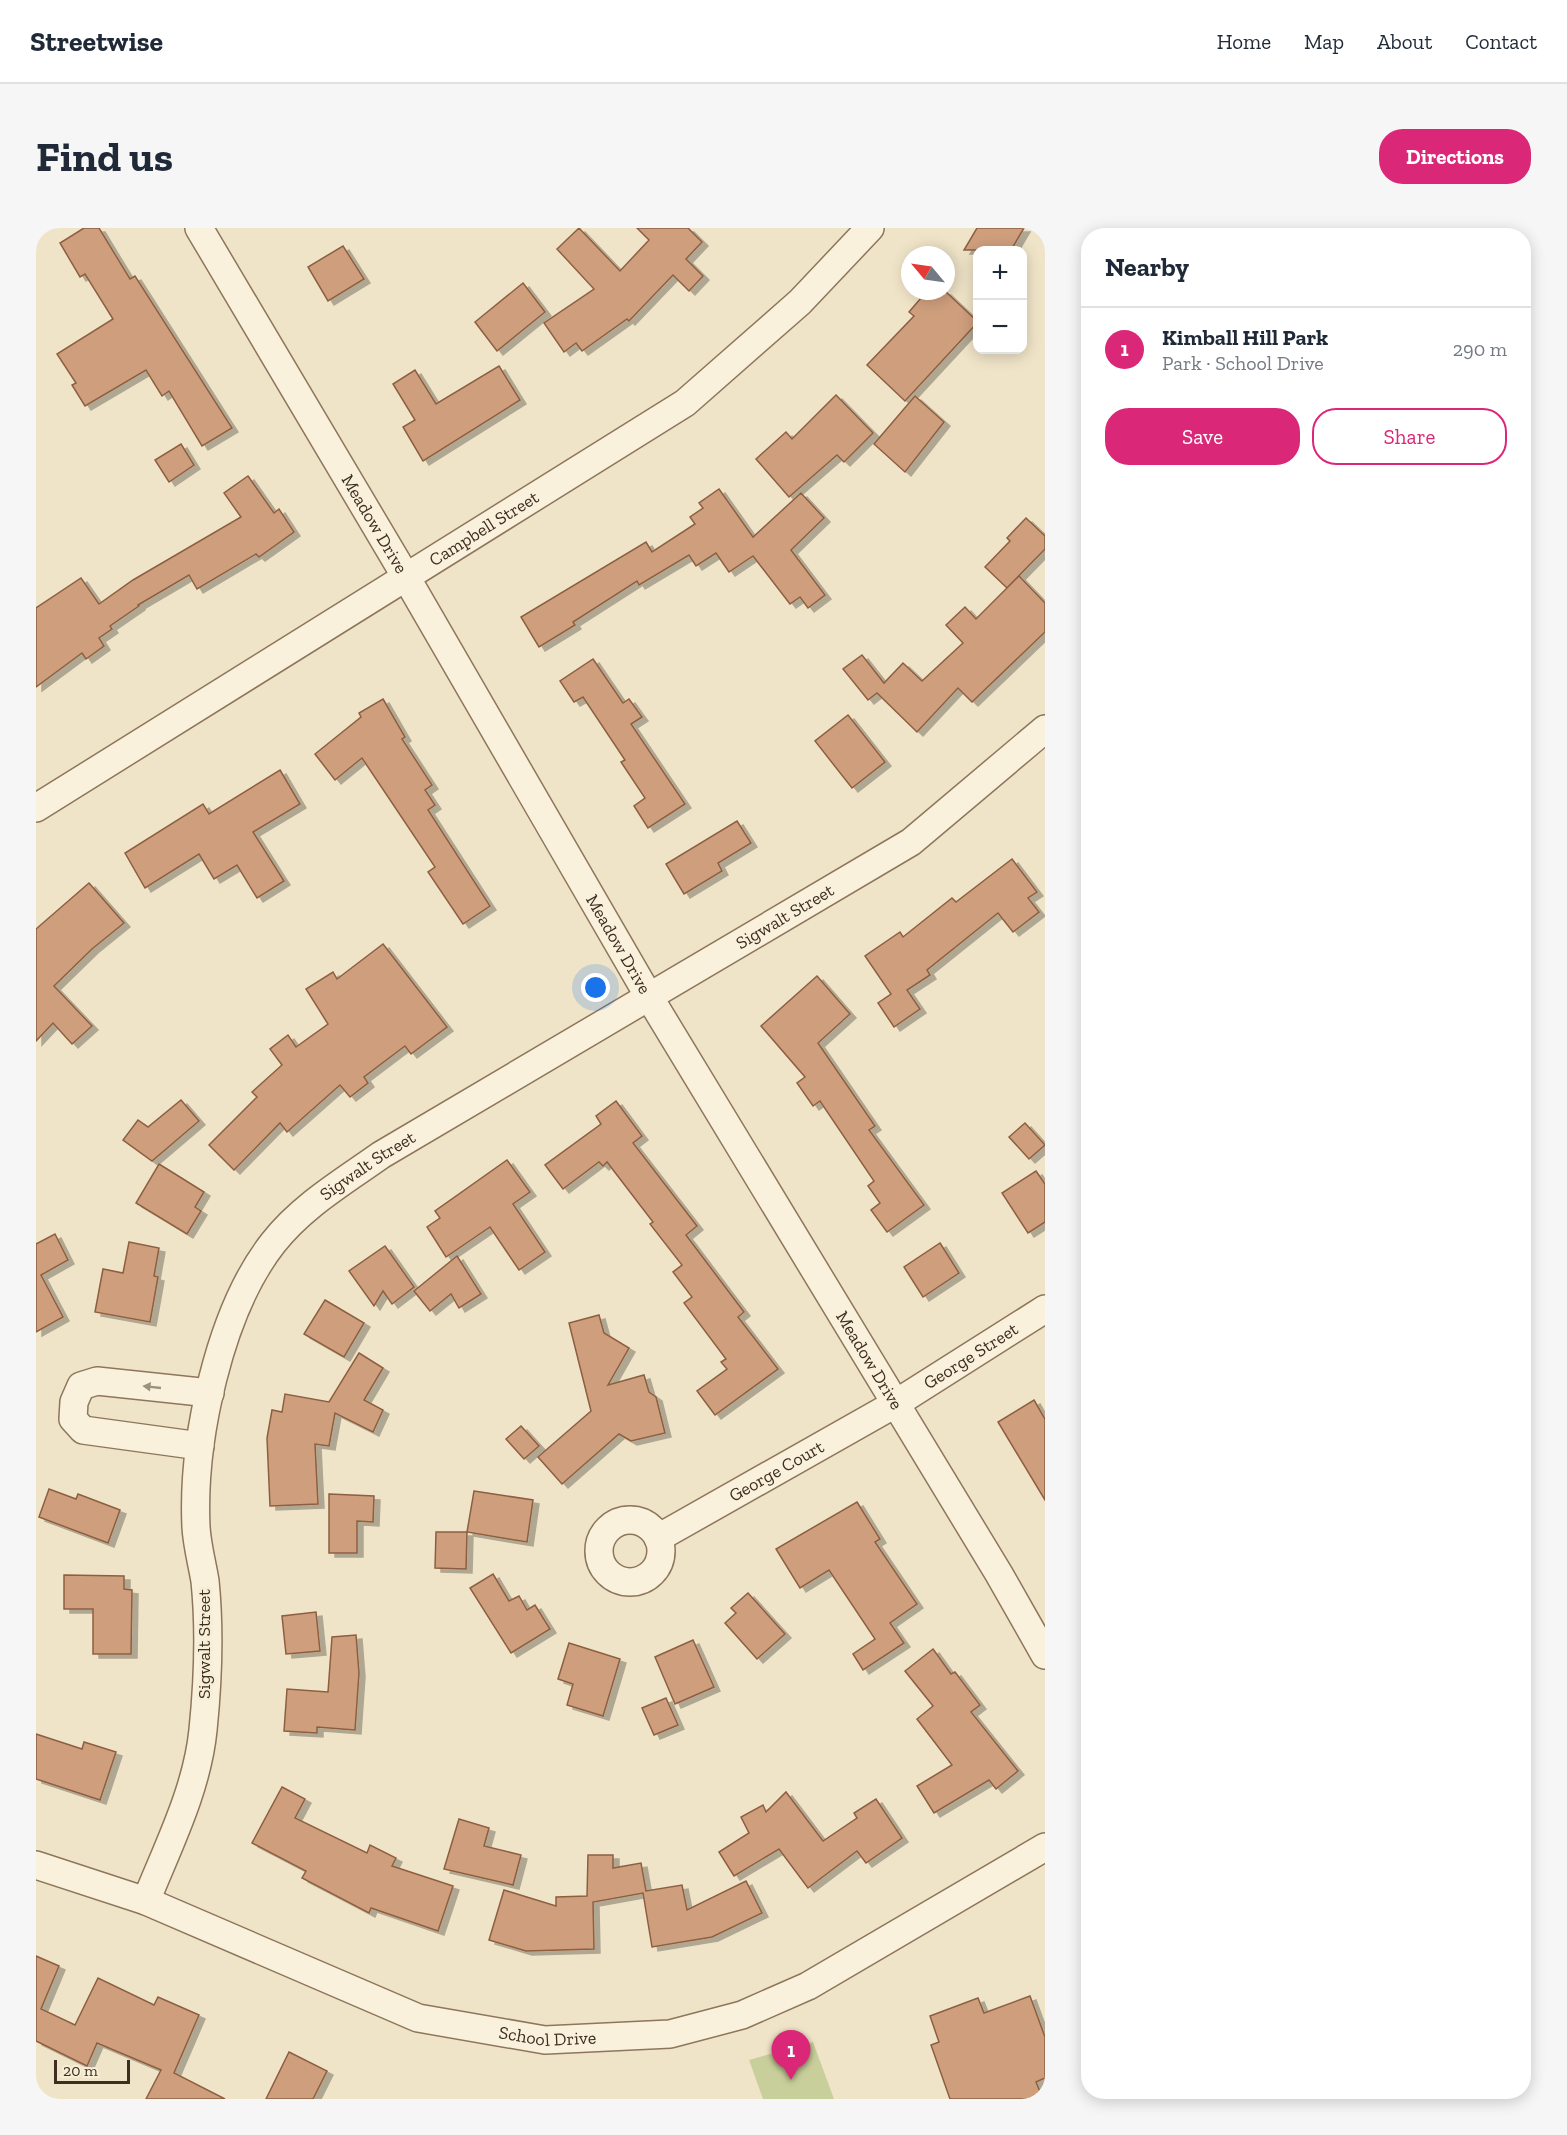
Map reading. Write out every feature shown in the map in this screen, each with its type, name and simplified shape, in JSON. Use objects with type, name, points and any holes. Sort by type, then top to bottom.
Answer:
[{"type":"street","name":"Meadow Drive","points":[[199,228],[406,577],[648,995],[1045,1655]]},
{"type":"street","name":"Campbell Street","points":[[36,808],[685,403],[800,302],[870,228]]},
{"type":"street","name":"Sigwalt Street","points":[[146,1901],[194,1781],[203,1731],[208,1634],[205,1582],[196,1527],[200,1446],[210,1393],[232,1317],[250,1275],[274,1242],[310,1205],[381,1155],[648,995],[911,842],[1045,729]]},
{"type":"street","name":"George Street","points":[[895,1404],[1045,1308]]},
{"type":"street","points":[[200,1446],[83,1430],[74,1419],[74,1402],[81,1386],[98,1381],[210,1393]]},
{"type":"street","name":"George Court","points":[[658,1538],[895,1404]]},
{"type":"street","name":"School Drive","points":[[36,1865],[146,1901],[418,2018],[545,2040],[670,2034],[742,2015],[808,1986],[1045,1847]]},
{"type":"green space","points":[[813,2042],[834,2099],[763,2099],[749,2060]]},
{"type":"building","points":[[84,228],[99,228],[130,279],[135,276],[232,428],[202,446],[169,391],[162,396],[146,370],[85,406],[72,385],[76,383],[57,354],[113,319],[85,274],[80,277],[60,243]]},
{"type":"building","points":[[579,228],[620,271],[649,240],[637,228],[688,228],[702,242],[686,259],[703,276],[689,291],[673,275],[629,321],[627,319],[582,351],[576,343],[564,352],[544,323],[594,289],[557,249]]},
{"type":"building","points":[[977,228],[1024,228],[1013,246],[973,246],[973,250],[964,250]]},
{"type":"building","points":[[343,246],[364,279],[328,301],[308,267]]},
{"type":"building","points":[[523,283],[545,312],[497,351],[475,322]]},
{"type":"building","points":[[919,300],[955,300],[973,317],[973,327],[905,401],[867,365],[914,316],[909,312]]},
{"type":"building","points":[[499,366],[520,400],[423,461],[403,427],[415,420],[393,384],[415,370],[436,404]]},
{"type":"building","points":[[836,395],[873,433],[844,462],[837,455],[789,497],[756,459],[786,432],[792,439]]},
{"type":"building","points":[[915,396],[944,422],[905,472],[874,444]]},
{"type":"building","points":[[181,444],[194,465],[169,482],[155,460]]},
{"type":"building","points":[[248,476],[274,513],[279,509],[294,532],[259,557],[256,554],[197,589],[189,575],[138,605],[110,626],[112,629],[99,638],[104,646],[86,659],[82,653],[36,687],[36,608],[81,578],[99,604],[133,580],[241,517],[224,493]]},
{"type":"building","points":[[719,489],[753,537],[801,493],[824,518],[791,550],[825,595],[808,608],[800,597],[790,604],[753,556],[729,572],[716,553],[696,566],[689,555],[639,585],[637,581],[573,622],[575,625],[539,647],[521,617],[646,542],[652,552],[695,524],[690,517],[703,508],[699,503]]},
{"type":"building","points":[[1026,518],[1045,536],[1045,549],[1007,588],[985,567],[1010,541],[1007,538]]},
{"type":"building","points":[[1019,576],[1045,603],[1045,632],[972,702],[958,688],[917,732],[877,693],[868,700],[843,669],[862,655],[884,683],[903,663],[922,681],[963,643],[946,625],[965,607],[976,619]]},
{"type":"building","points":[[593,659],[623,703],[629,699],[642,717],[631,724],[685,804],[648,828],[634,806],[645,798],[621,762],[625,760],[583,697],[574,702],[560,681]]},
{"type":"building","points":[[383,699],[405,737],[402,739],[432,785],[425,790],[435,805],[428,810],[490,906],[463,924],[428,872],[435,867],[362,758],[335,780],[315,754],[361,717],[359,713]]},
{"type":"building","points":[[848,715],[885,762],[852,788],[815,741]]},
{"type":"building","points":[[280,770],[300,804],[253,832],[284,881],[257,898],[237,865],[214,879],[199,854],[145,888],[125,853],[203,804],[209,814]]},
{"type":"building","points":[[737,821],[751,843],[718,863],[722,871],[684,894],[666,864]]},
{"type":"building","points":[[1012,859],[1037,892],[1028,898],[1039,912],[1013,932],[998,913],[927,970],[930,975],[907,990],[920,1009],[894,1027],[878,1003],[891,994],[865,956],[900,932],[903,937],[952,898],[956,902]]},
{"type":"building","points":[[89,883],[124,923],[92,949],[54,986],[92,1026],[72,1044],[53,1023],[36,1041],[36,929]]},
{"type":"building","points":[[383,944],[447,1027],[411,1054],[405,1046],[364,1077],[368,1083],[350,1097],[340,1085],[287,1132],[280,1123],[234,1170],[209,1145],[257,1097],[252,1092],[282,1065],[270,1049],[288,1035],[296,1047],[328,1024],[306,989],[333,972],[337,979]]},
{"type":"building","points":[[817,976],[850,1014],[818,1043],[875,1126],[869,1130],[924,1205],[887,1232],[871,1210],[880,1203],[868,1186],[874,1181],[820,1101],[813,1106],[797,1083],[805,1077],[761,1026]]},
{"type":"building","points":[[181,1100],[199,1121],[152,1161],[123,1140],[138,1120],[148,1127]]},
{"type":"building","points":[[616,1101],[642,1136],[633,1143],[697,1226],[686,1235],[744,1312],[738,1317],[778,1369],[715,1415],[697,1391],[727,1369],[721,1362],[726,1359],[684,1303],[692,1297],[673,1272],[682,1265],[650,1224],[653,1222],[607,1162],[603,1166],[599,1162],[563,1189],[545,1165],[601,1124],[596,1116]]},
{"type":"building","points":[[1025,1123],[1045,1145],[1029,1159],[1009,1137]]},
{"type":"building","points":[[507,1160],[530,1192],[513,1204],[545,1252],[519,1270],[490,1227],[446,1257],[427,1227],[440,1218],[435,1211]]},
{"type":"building","points":[[159,1164],[204,1192],[195,1207],[201,1211],[187,1234],[136,1203]]},
{"type":"building","points":[[1036,1171],[1045,1184],[1045,1222],[1028,1233],[1002,1193]]},
{"type":"building","points":[[55,1234],[68,1260],[41,1275],[63,1317],[36,1332],[36,1244]]},
{"type":"building","points":[[129,1242],[159,1248],[154,1276],[158,1277],[150,1322],[95,1312],[103,1269],[123,1273]]},
{"type":"building","points":[[940,1243],[959,1273],[923,1297],[904,1267]]},
{"type":"building","points":[[385,1246],[414,1287],[392,1304],[383,1291],[374,1306],[349,1271]]},
{"type":"building","points":[[457,1256],[481,1294],[459,1308],[451,1294],[430,1311],[414,1291]]},
{"type":"building","points":[[325,1300],[364,1323],[344,1357],[304,1334]]},
{"type":"building","points":[[599,1315],[604,1333],[629,1348],[608,1385],[644,1375],[649,1392],[656,1397],[665,1433],[631,1441],[619,1434],[562,1484],[538,1457],[591,1411],[569,1323]]},
{"type":"building","points":[[359,1353],[383,1368],[364,1400],[383,1410],[373,1432],[335,1413],[329,1446],[315,1444],[318,1504],[270,1506],[267,1438],[272,1410],[282,1412],[285,1394],[329,1402]]},
{"type":"building","points":[[1034,1400],[1045,1419],[1045,1500],[998,1422]]},
{"type":"building","points":[[521,1426],[539,1446],[524,1459],[506,1439]]},
{"type":"building","points":[[49,1489],[76,1499],[78,1494],[120,1510],[108,1543],[39,1517]]},
{"type":"building","points":[[474,1491],[533,1500],[527,1542],[467,1532]]},
{"type":"building","points":[[329,1494],[374,1496],[373,1522],[357,1521],[357,1553],[329,1553]]},
{"type":"building","points":[[857,1502],[880,1539],[875,1542],[917,1604],[890,1623],[904,1643],[863,1670],[853,1654],[875,1639],[829,1570],[800,1588],[776,1549]]},
{"type":"building","points":[[436,1532],[467,1532],[466,1569],[435,1568]]},
{"type":"building","points":[[493,1574],[509,1601],[519,1596],[527,1610],[535,1605],[550,1629],[511,1653],[470,1588]]},
{"type":"building","points":[[64,1575],[124,1576],[124,1589],[132,1590],[131,1654],[93,1654],[93,1609],[64,1609]]},
{"type":"building","points":[[748,1593],[785,1634],[757,1659],[725,1623],[736,1613],[731,1608]]},
{"type":"building","points":[[316,1612],[320,1651],[286,1654],[282,1616]]},
{"type":"building","points":[[356,1635],[359,1673],[355,1730],[317,1727],[317,1733],[284,1731],[287,1689],[328,1692],[332,1637]]},
{"type":"building","points":[[693,1640],[714,1687],[675,1704],[655,1657]]},
{"type":"building","points":[[569,1643],[620,1659],[603,1716],[567,1705],[573,1684],[558,1679]]},
{"type":"building","points":[[933,1649],[951,1674],[955,1672],[980,1705],[971,1712],[1018,1771],[996,1789],[989,1780],[934,1813],[917,1786],[952,1765],[917,1719],[933,1706],[905,1671]]},
{"type":"building","points":[[666,1698],[678,1725],[654,1735],[642,1708]]},
{"type":"building","points":[[36,1734],[82,1749],[84,1742],[116,1752],[100,1800],[36,1779]]},
{"type":"building","points":[[282,1787],[305,1799],[295,1818],[367,1853],[370,1845],[396,1858],[392,1866],[453,1886],[438,1931],[371,1908],[369,1913],[302,1878],[306,1871],[252,1843]]},
{"type":"building","points":[[786,1792],[823,1841],[857,1818],[854,1813],[876,1799],[902,1838],[866,1863],[857,1851],[808,1888],[779,1849],[734,1876],[719,1852],[749,1833],[741,1817],[763,1805],[766,1812]]},
{"type":"building","points":[[459,1819],[489,1828],[484,1846],[521,1855],[513,1885],[444,1869]]},
{"type":"building","points":[[588,1855],[613,1855],[613,1868],[641,1863],[646,1891],[682,1885],[687,1910],[746,1881],[762,1913],[712,1937],[652,1947],[643,1893],[593,1902],[594,1949],[526,1951],[489,1940],[504,1890],[556,1906],[556,1897],[587,1896]]},
{"type":"building","points":[[36,1956],[59,1966],[41,2009],[75,2025],[98,1978],[154,2005],[158,1997],[199,2015],[174,2073],[225,2099],[146,2099],[161,2070],[97,2043],[87,2066],[36,2041]]},
{"type":"building","points":[[1030,1996],[1045,2037],[1045,2078],[1036,2082],[1043,2099],[950,2099],[931,2045],[939,2042],[930,2016],[978,1998],[984,2013]]},
{"type":"building","points":[[289,2052],[327,2071],[313,2099],[266,2099]]},
{"type":"place","name":"Kimball Hill Park","points":[[791,2080]]}]
